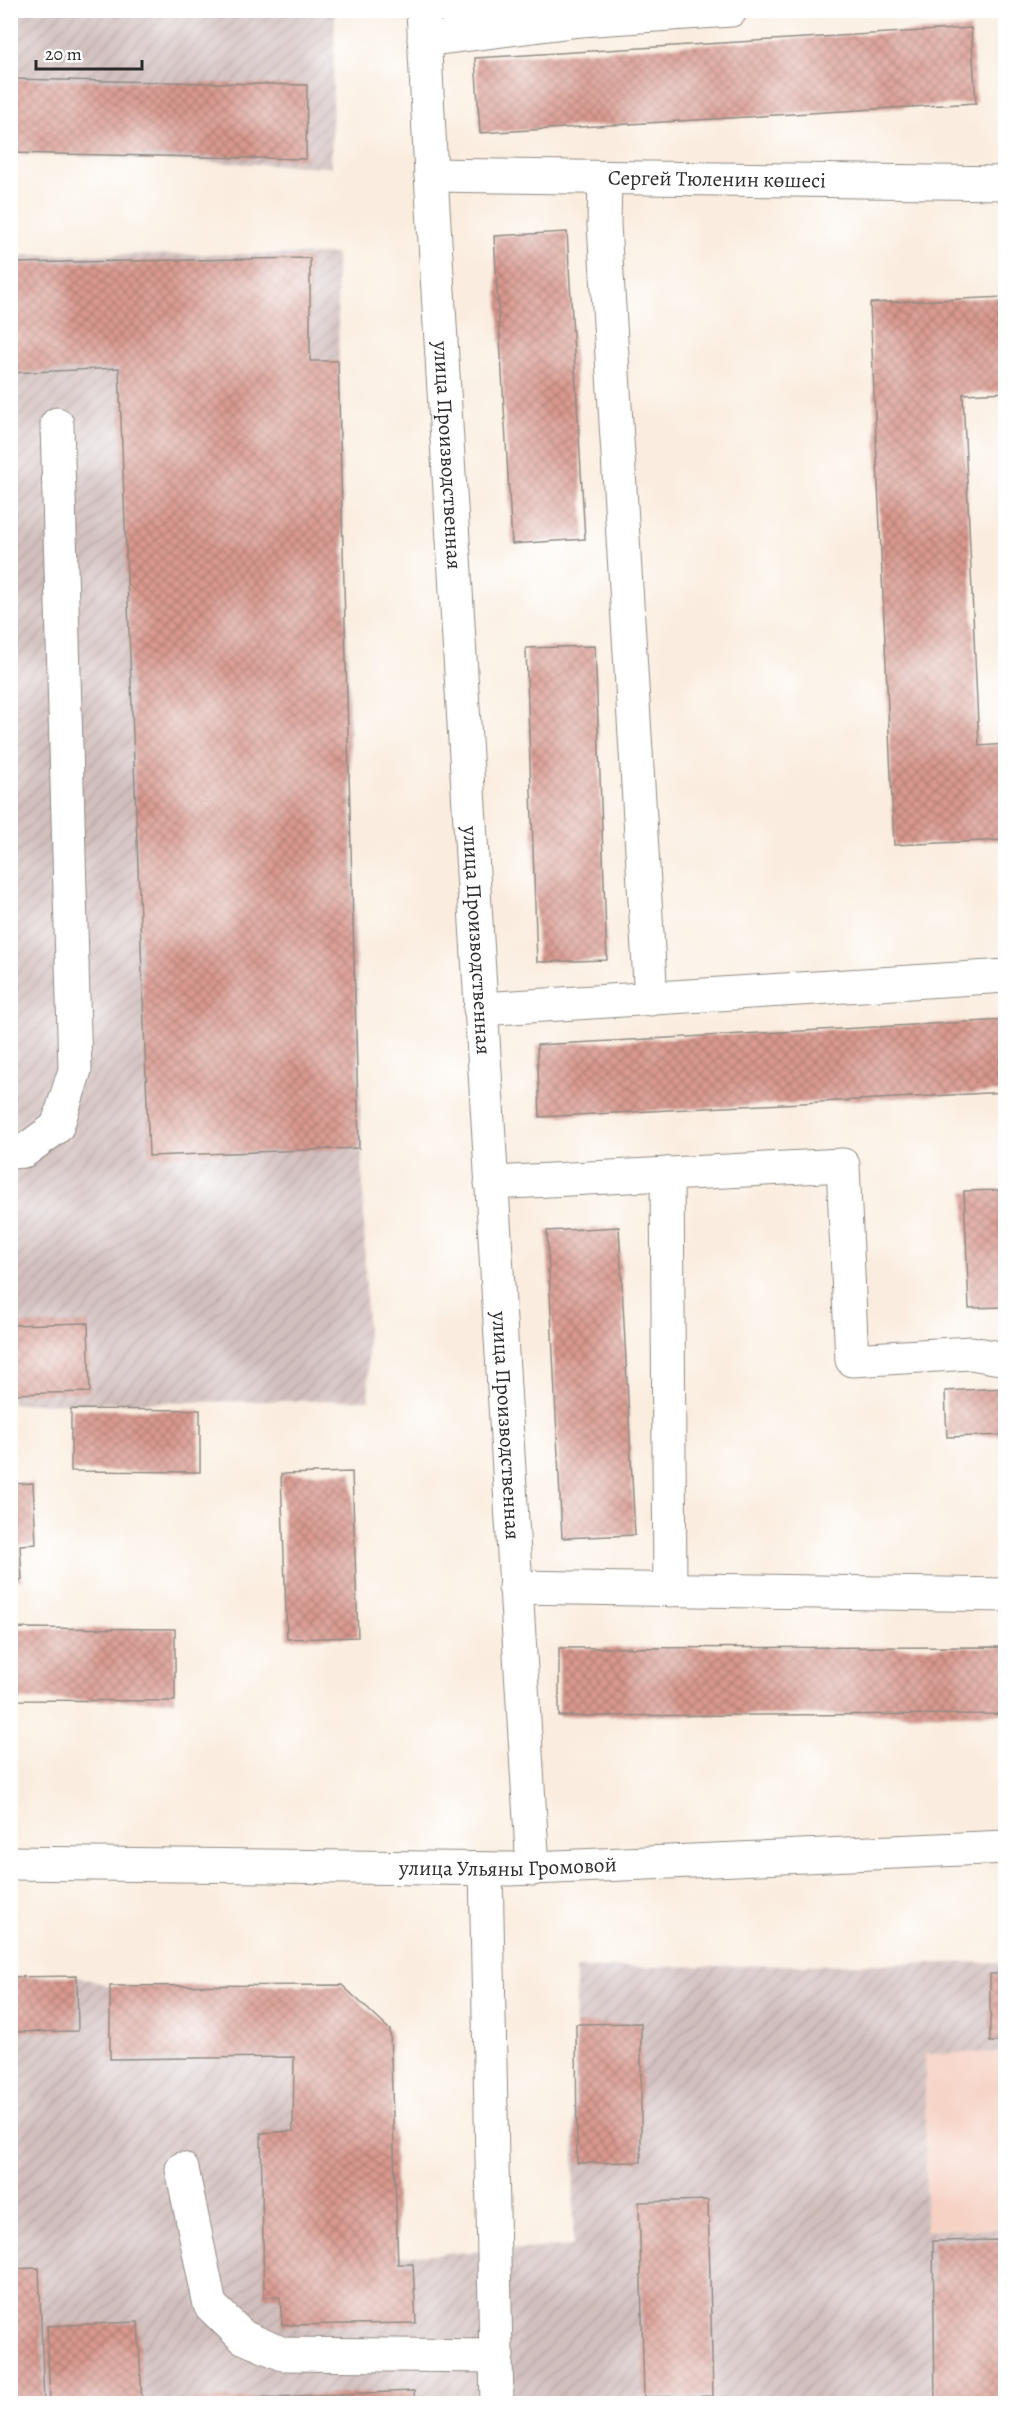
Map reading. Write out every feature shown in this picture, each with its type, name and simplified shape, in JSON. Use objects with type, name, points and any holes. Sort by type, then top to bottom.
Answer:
[{"type":"street","points":[[423,26],[578,15],[731,10]]},
{"type":"street","name":"улица Производственная","points":[[423,26],[430,175],[533,1869]]},
{"type":"street","name":"Сергей Тюленин көшесі","points":[[430,175],[1005,183]]},
{"type":"street","points":[[605,178],[604,225],[651,999]]},
{"type":"street","points":[[10,1152],[24,1151],[57,1127],[75,1070],[57,424]]},
{"type":"street","points":[[480,1009],[1005,976]]},
{"type":"street","points":[[491,1184],[843,1165],[852,1360],[971,1353],[1005,1359]]},
{"type":"street","points":[[667,1174],[670,1590]]},
{"type":"street","points":[[516,1587],[1005,1595]]},
{"type":"street","name":"улица Ульяны Громовой","points":[[10,1863],[533,1869],[1005,1846]]},
{"type":"street","points":[[486,1869],[497,2403]]},
{"type":"street","points":[[182,2169],[210,2305],[243,2337],[283,2354],[497,2356]]},
{"type":"shaded area","points":[[11,11],[335,11],[331,167],[11,154]]},
{"type":"shaded area","points":[[336,254],[369,1400],[11,1404],[10,255]]},
{"type":"shaded area","points":[[1005,1962],[1005,2052],[925,2054],[926,2230],[1005,2229],[1005,2403],[11,2403],[10,1977],[77,1976],[110,1986],[342,1985],[390,2030],[398,2256],[573,2246],[576,1968]]},
{"type":"shaded area","points":[[1005,2052],[1005,2229],[926,2230],[925,2053]]},
{"type":"building","points":[[971,28],[976,103],[480,133],[475,58]]},
{"type":"building","points":[[10,79],[307,85],[306,159],[10,153]]},
{"type":"building","points":[[567,232],[585,539],[512,544],[494,236]]},
{"type":"building","points":[[310,258],[310,361],[338,361],[359,1148],[149,1156],[119,368],[10,373],[10,263]]},
{"type":"building","points":[[1006,297],[1006,392],[963,394],[979,746],[1006,744],[1006,840],[894,845],[870,303]]},
{"type":"building","points":[[595,646],[607,960],[537,962],[526,648]]},
{"type":"building","points":[[1006,1020],[1006,1092],[540,1117],[537,1045]]},
{"type":"building","points":[[1006,1190],[1006,1307],[969,1308],[964,1191]]},
{"type":"building","points":[[619,1227],[635,1535],[562,1538],[547,1231]]},
{"type":"building","points":[[88,1323],[90,1392],[10,1394],[10,1325]]},
{"type":"building","points":[[1006,1388],[1006,1435],[947,1437],[945,1391]]},
{"type":"building","points":[[71,1409],[200,1410],[200,1472],[71,1471]]},
{"type":"building","points":[[352,1472],[358,1637],[287,1639],[281,1474]]},
{"type":"building","points":[[33,1483],[36,1544],[20,1545],[22,1580],[10,1581],[10,1484]]},
{"type":"building","points":[[10,1628],[175,1629],[175,1701],[10,1700]]},
{"type":"building","points":[[1006,1647],[1006,1714],[559,1716],[559,1648]]},
{"type":"building","points":[[990,1974],[1006,1974],[1006,2042],[990,2042]]},
{"type":"building","points":[[77,1976],[78,2031],[10,2032],[10,1977]]},
{"type":"building","points":[[342,1985],[390,2030],[398,2264],[413,2264],[416,2323],[282,2325],[280,2297],[264,2297],[261,2133],[293,2131],[294,2057],[110,2059],[110,1986]]},
{"type":"building","points":[[641,2023],[641,2162],[577,2163],[576,2024]]},
{"type":"building","points":[[708,2200],[713,2396],[644,2397],[639,2202]]},
{"type":"building","points":[[1006,2240],[1006,2404],[935,2404],[933,2241]]},
{"type":"building","points":[[39,2268],[44,2404],[10,2404],[10,2269]]},
{"type":"building","points":[[138,2322],[142,2404],[50,2404],[47,2326]]},
{"type":"building","points":[[414,2391],[415,2404],[150,2404],[150,2402]]}]
